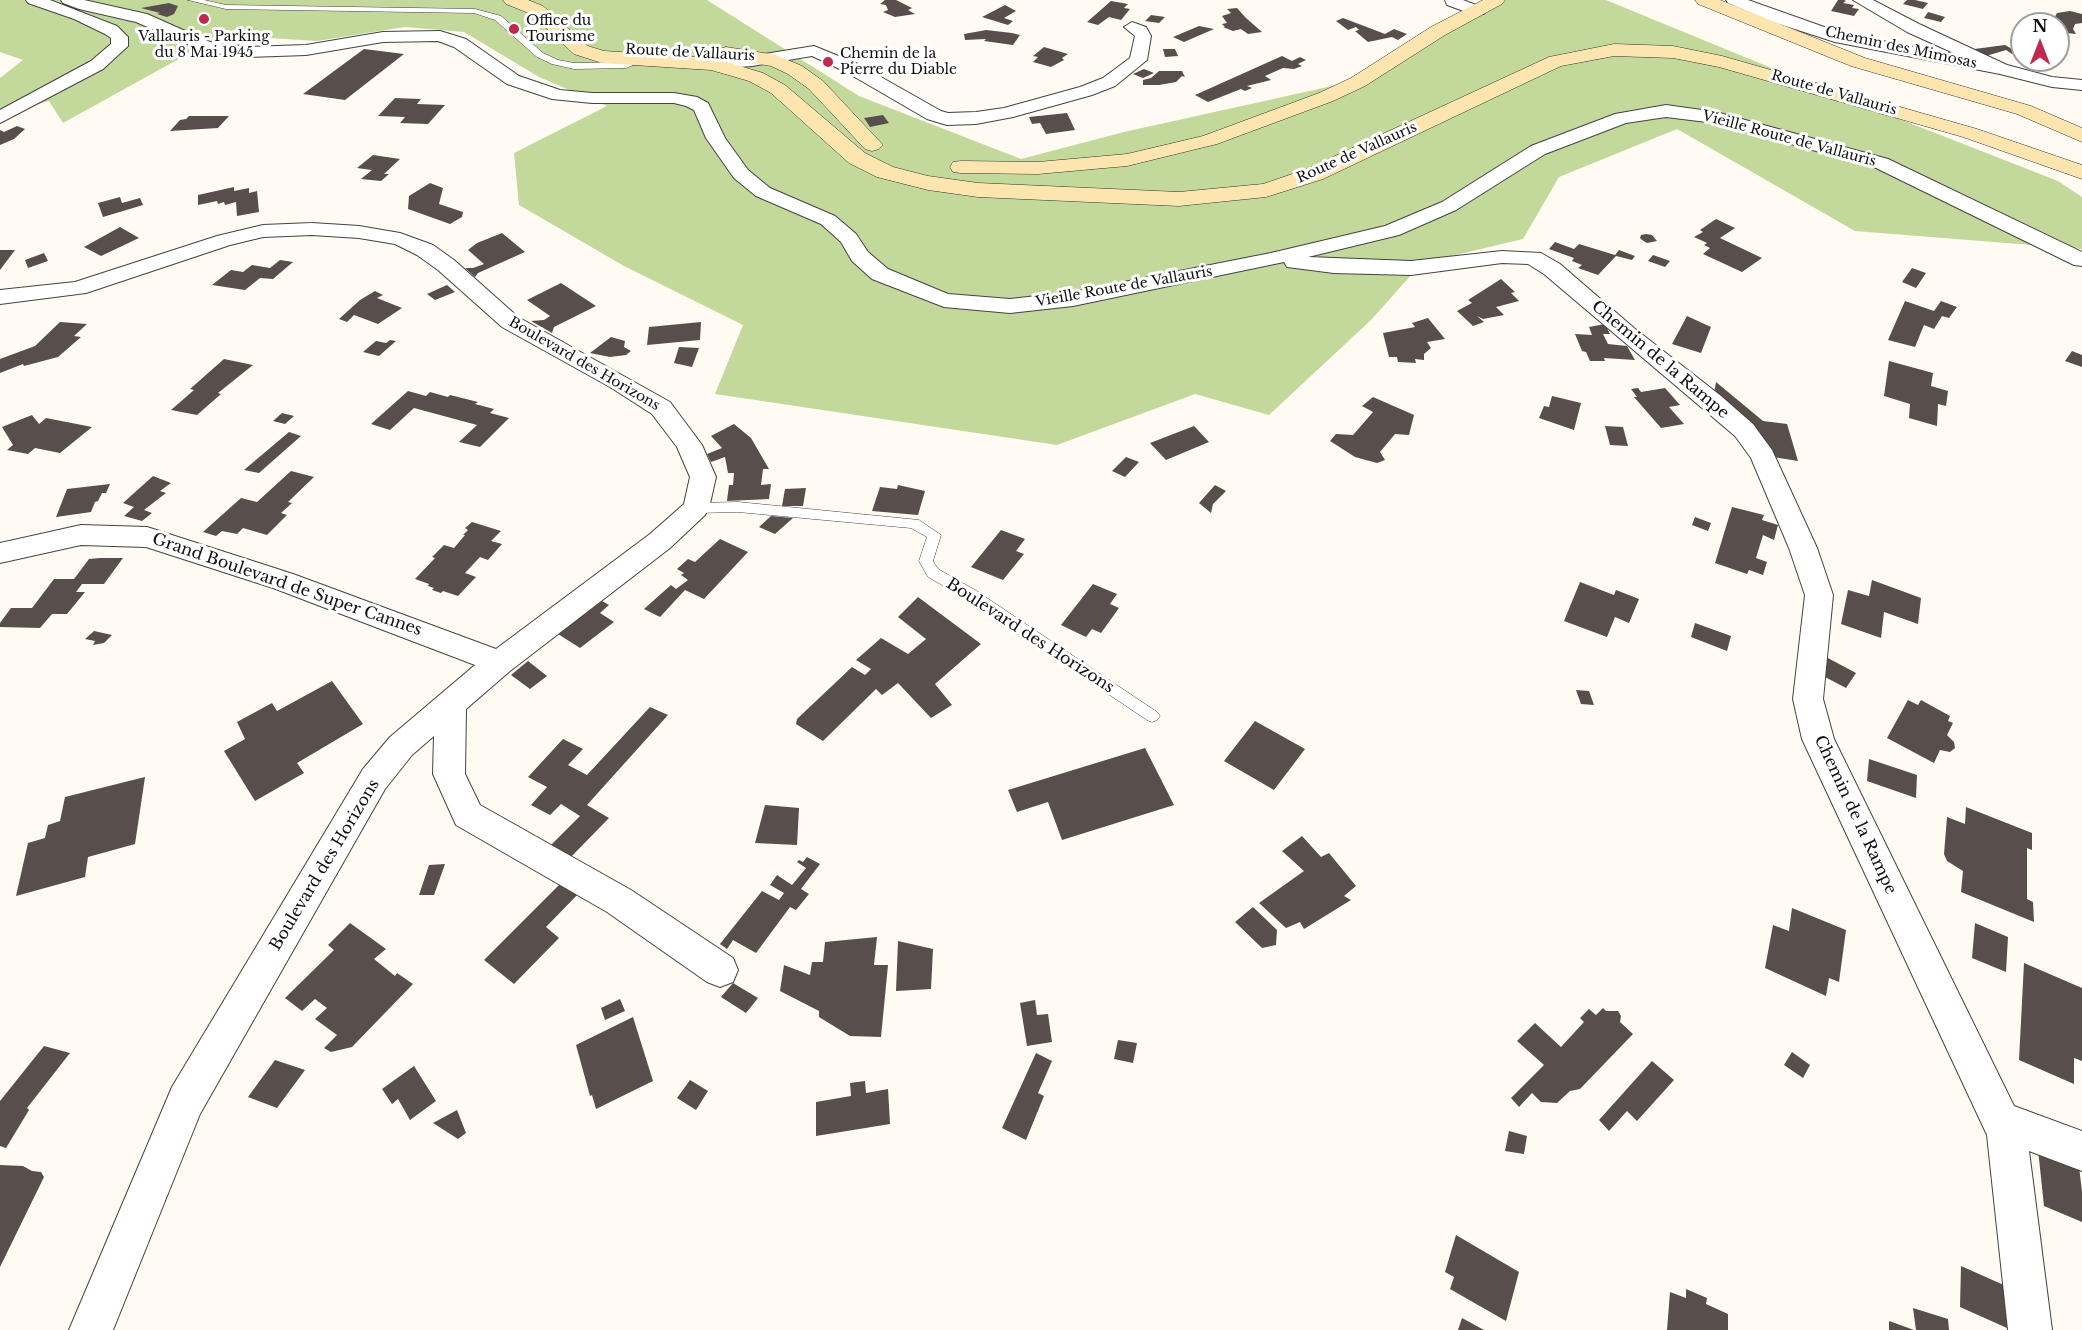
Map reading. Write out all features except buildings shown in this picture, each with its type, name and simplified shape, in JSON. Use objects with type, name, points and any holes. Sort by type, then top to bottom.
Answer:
[{"type":"main road","name":"Route de Vallauris","points":[[512,0],[524,3],[543,14],[581,50],[602,57],[713,64],[756,77],[778,89],[857,158],[885,172],[928,183],[978,190],[1179,199],[1266,190],[1315,174],[1556,61],[1614,50],[1673,52],[1722,62],[1970,133],[2082,172]]},
{"type":"main road","name":"Route de Vallauris","points":[[546,0],[552,2],[601,44],[622,50],[725,53],[763,58],[795,70],[816,85],[863,138],[880,151],[927,164],[975,168],[1038,168],[1127,160],[1170,152],[1210,140],[1358,82],[1438,31],[1496,0]]},
{"type":"main road","points":[[1704,0],[1808,44],[1858,62],[2024,110],[2082,136]]},
{"type":"street","points":[[0,117],[97,65],[119,46],[120,37],[111,30],[34,0]]},
{"type":"street","name":"Vieille Route de Vallauris","points":[[69,0],[85,6],[141,18],[207,46],[248,52],[306,50],[415,34],[440,36],[460,43],[513,80],[558,94],[592,98],[674,98],[691,101],[702,106],[716,138],[741,174],[763,192],[828,220],[849,238],[860,256],[880,274],[944,300],[1010,306],[1073,299],[1272,259],[1392,231],[1449,206],[1538,150],[1622,118],[1666,111],[1716,118],[1881,164],[2082,260]]},
{"type":"street","points":[[1453,0],[1453,2],[1478,11]]},
{"type":"street","name":"Chemin des Mimosas","points":[[1734,0],[1776,17],[1841,38],[2001,69],[2052,82],[2082,85]]},
{"type":"street","name":"Chemin des Mimosas","points":[[1861,0],[1913,28],[2001,69]]},
{"type":"street","points":[[713,64],[752,61],[814,51],[852,68],[934,115],[947,119],[976,118],[1006,113],[1076,94],[1109,82],[1138,60],[1143,36],[1140,30],[1132,27]]},
{"type":"street","name":"Boulevard des Horizons","points":[[0,297],[78,288],[224,240],[263,231],[312,229],[359,232],[400,239],[425,250],[446,265],[510,322],[619,382],[661,408],[689,445],[703,477],[696,508],[614,578],[499,663],[451,703],[401,746],[374,779],[186,1101],[91,1330]]},
{"type":"street","name":"Chemin de la Rampe","points":[[1272,259],[1334,266],[1411,268],[1502,257],[1533,258],[1552,269],[1744,430],[1763,456],[1803,548],[1819,595],[1808,699],[1818,739],[2007,1133],[2030,1330]]},
{"type":"street","name":"Grand Boulevard de Super Cannes","points":[[0,553],[81,535],[147,537],[283,581],[470,650],[499,663]]},
{"type":"street","points":[[451,703],[449,774],[468,815],[619,901],[720,970]]},
{"type":"street","points":[[2003,1121],[2082,1151]]},
{"type":"lane","points":[[192,0],[204,7],[475,11],[498,18],[540,55],[555,62],[574,66],[626,65],[639,61]]},
{"type":"lane","points":[[234,8],[257,0]]},
{"type":"lane","name":"Boulevard des Horizons","points":[[696,508],[738,507],[914,523],[934,535],[926,561],[933,573],[970,594],[1152,716]]},
{"type":"green space","points":[[0,0],[707,0],[859,96],[1021,159],[1124,132],[1341,84],[1366,75],[1506,0],[1606,0],[1820,88],[2058,181],[2082,197],[2082,249],[1855,231],[1677,129],[1559,177],[1523,239],[1422,263],[1371,320],[1269,415],[1195,394],[1057,445],[715,394],[743,325],[624,266],[519,205],[514,153],[607,106],[539,77],[464,32],[405,27],[317,41],[222,35],[63,123],[49,101],[0,115],[0,78],[23,60],[0,52]]},
{"type":"place","name":"Vallauris - Parking du 8 Mai 1945","points":[[204,19]]},
{"type":"place","name":"Office du Tourisme","points":[[514,29]]},
{"type":"place","name":"Chemin de la Pierre du Diable","points":[[828,62]]}]
